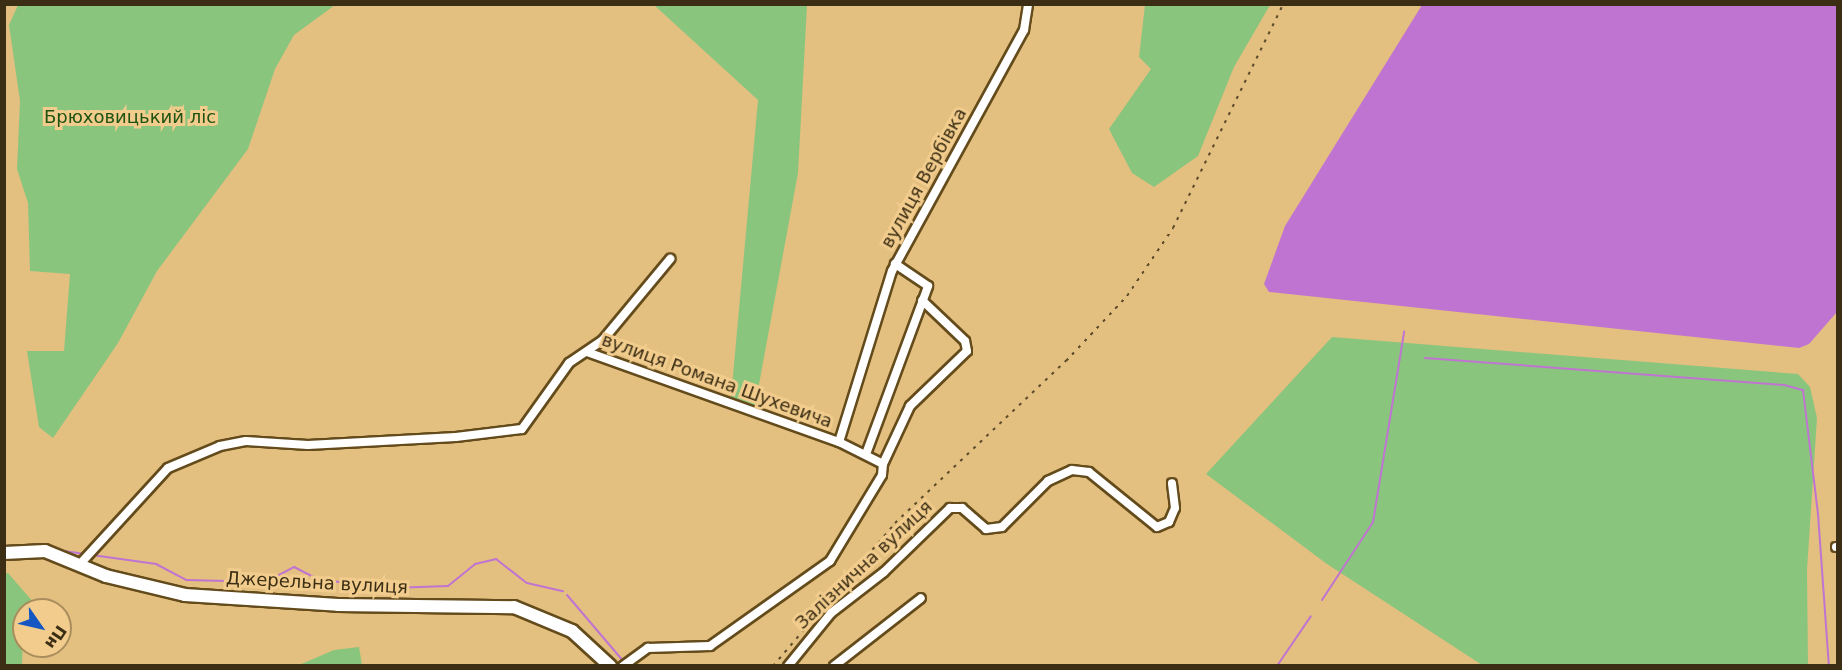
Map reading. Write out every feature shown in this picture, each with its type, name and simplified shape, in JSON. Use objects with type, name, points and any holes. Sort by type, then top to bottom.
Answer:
[{"type":"street","name":"вулиця Вербівка","points":[[839,442],[895,264],[1024,30],[1028,4]]},
{"type":"street","points":[[587,352],[607,335],[670,259]]},
{"type":"street","points":[[866,454],[927,282],[895,264]]},
{"type":"street","points":[[626,662],[648,648],[710,646],[818,573],[867,505],[882,475],[883,464],[918,395],[967,351],[965,341],[922,300]]},
{"type":"street","name":"вулиця Романа Шухевича","points":[[82,561],[168,468],[233,443],[331,444],[522,429],[569,363],[587,352],[839,442],[883,464]]},
{"type":"street","name":"Залізнична вулиця","points":[[788,666],[831,614],[884,572],[950,508],[962,508],[986,529],[1002,527],[1048,481],[1072,470],[1089,472],[1156,527],[1169,522],[1175,508],[1172,483]]},
{"type":"street","name":"Джерельна вулиця","points":[[4,554],[45,551],[82,561],[114,578],[185,595],[360,606],[514,608],[572,631],[610,666]]},
{"type":"street","points":[[834,666],[921,598]]},
{"type":"green space","name":"Брюховицький ліс","points":[[18,5],[335,5],[294,35],[275,69],[248,149],[157,271],[118,343],[53,438],[39,427],[27,351],[64,351],[70,274],[30,271],[28,203],[17,169],[20,101],[9,25]]},
{"type":"green space","points":[[654,5],[807,5],[798,173],[755,406],[731,397],[758,100]]},
{"type":"green space","points":[[1145,5],[1270,5],[1234,67],[1198,156],[1154,187],[1132,173],[1109,129],[1151,69],[1139,57]]},
{"type":"green space","points":[[1332,337],[1798,374],[1810,387],[1817,418],[1807,570],[1808,665],[1482,665],[1327,564],[1206,474]]},
{"type":"green space","points":[[8,573],[30,598],[12,598],[12,658],[22,658],[22,665],[5,665],[4,574]]},
{"type":"green space","points":[[359,647],[362,665],[299,665],[334,650]]},
{"type":"shaded area","points":[[1422,5],[1837,5],[1837,312],[1809,344],[1799,348],[1269,292],[1264,284],[1285,226]]},
{"type":"waterway","points":[[1322,600],[1373,522],[1404,332]]},
{"type":"waterway","points":[[1425,358],[1784,385],[1803,390],[1818,514],[1829,666]]},
{"type":"waterway","points":[[4,546],[29,545]]},
{"type":"waterway","points":[[57,550],[85,554]]},
{"type":"waterway","points":[[92,555],[156,564],[186,580],[266,582],[294,567],[319,580]]},
{"type":"waterway","points":[[391,588],[448,586],[475,564],[496,559],[527,583],[563,591]]},
{"type":"waterway","points":[[323,580],[388,588]]},
{"type":"waterway","points":[[567,595],[624,662]]},
{"type":"waterway","points":[[1277,666],[1311,616]]},
{"type":"railway","points":[[773,666],[895,523],[1066,361],[1127,296],[1173,228],[1283,4]]}]
